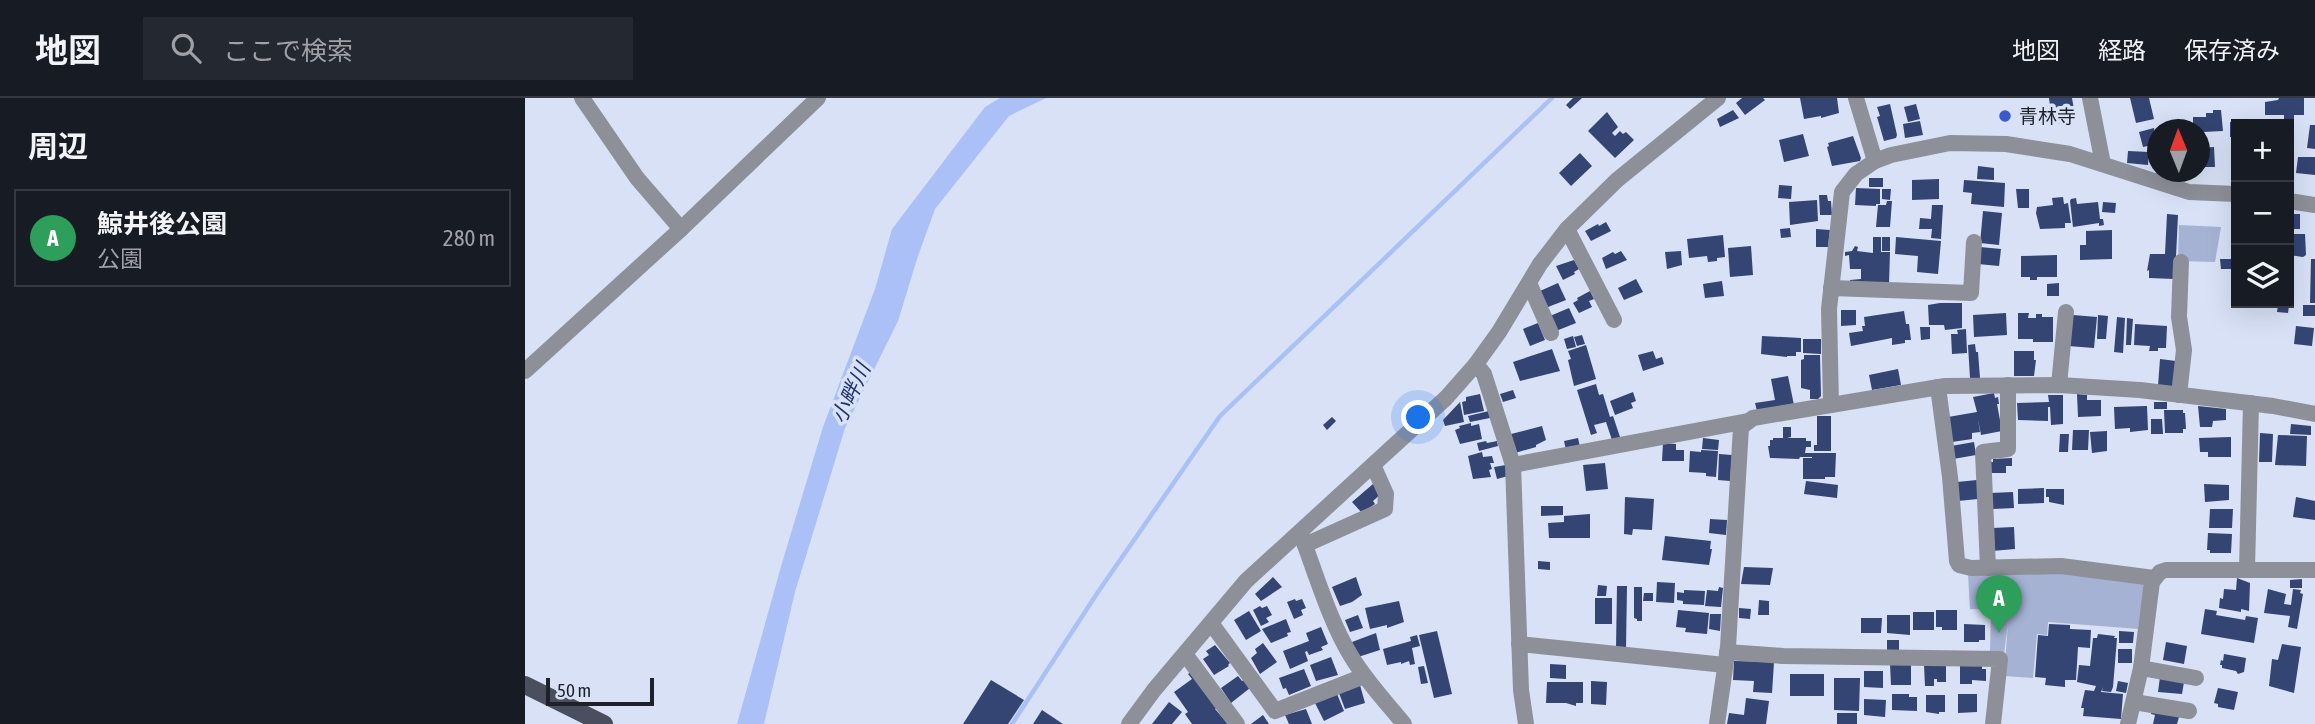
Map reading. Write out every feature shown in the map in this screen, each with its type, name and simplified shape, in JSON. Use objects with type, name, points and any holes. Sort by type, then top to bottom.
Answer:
[{"type":"main road","points":[[525,685],[604,724]]},
{"type":"street","points":[[582,98],[636,178],[681,229]]},
{"type":"street","points":[[525,370],[681,229],[818,98]]},
{"type":"street","points":[[1129,724],[1154,690],[1246,581],[1303,538],[1373,466],[1446,398],[1499,332],[1567,229],[1617,180],[1718,98]]},
{"type":"street","points":[[1857,98],[1875,162]]},
{"type":"street","points":[[2090,98],[2103,164]]},
{"type":"street","points":[[1831,405],[1829,309],[1842,192],[1856,174],[1875,162],[1950,143],[2006,144],[2070,154],[2189,192],[2231,194]]},
{"type":"street","points":[[2294,202],[2315,205]]},
{"type":"street","points":[[1567,229],[1614,320]]},
{"type":"street","points":[[1831,288],[1971,293],[1974,242]]},
{"type":"street","points":[[2179,395],[2184,350],[2179,317],[2181,262]]},
{"type":"street","points":[[1529,283],[1551,333]]},
{"type":"street","points":[[2059,385],[2066,312]]},
{"type":"street","points":[[1476,363],[1484,374],[1513,465],[1521,690],[1526,724]]},
{"type":"street","points":[[1988,568],[1983,452],[2008,449],[2008,385]]},
{"type":"street","points":[[1717,724],[1726,658],[1741,427],[1753,418],[1938,387],[2008,385],[2059,385],[2179,395],[2315,414]]},
{"type":"street","points":[[1938,387],[1950,477],[1957,561],[1963,568],[2061,566],[2154,578]]},
{"type":"street","points":[[2248,570],[2251,403]]},
{"type":"street","points":[[1513,465],[1748,421]]},
{"type":"street","points":[[1303,538],[1385,509],[1386,494],[1373,466]]},
{"type":"street","points":[[1303,538],[1349,654],[1404,724]]},
{"type":"street","points":[[2129,724],[2141,668],[2154,578],[2160,572],[2166,569],[2315,570]]},
{"type":"street","points":[[1211,623],[1275,711],[1364,676]]},
{"type":"street","points":[[1519,643],[1726,658],[1783,656],[2000,659],[1993,724]]},
{"type":"street","points":[[1185,654],[1237,724]]},
{"type":"street","points":[[2141,668],[2196,678]]},
{"type":"street","points":[[2134,702],[2189,711]]},
{"type":"shaded area","points":[[2179,225],[2221,227],[2215,262],[2178,261]]},
{"type":"shaded area","points":[[2062,571],[2145,581],[2138,629],[2048,622],[2047,635],[2037,634],[2033,678],[2004,676],[2008,623],[2004,654],[1990,655],[1991,611],[2009,610],[1970,609],[1968,574]]},
{"type":"water","name":"小畔川","points":[[1000,98],[1046,98],[1009,116],[935,209],[898,321],[845,428],[795,592],[764,724],[737,724],[823,427],[875,289],[892,229],[985,107]]},
{"type":"building","points":[[1573,98],[1582,98],[1570,109],[1566,105]]},
{"type":"building","points":[[1742,98],[1765,100],[1745,115],[1736,103]]},
{"type":"building","points":[[1800,98],[1837,98],[1839,113],[1804,119]]},
{"type":"building","points":[[2049,98],[2072,98],[2076,121],[2053,124],[2051,117],[2048,118],[2046,106],[2050,106]]},
{"type":"building","points":[[2130,98],[2149,98],[2154,119],[2136,123]]},
{"type":"building","points":[[2304,98],[2304,115],[2284,119],[2284,115],[2265,115],[2265,102]]},
{"type":"building","points":[[1890,104],[1897,135],[1896,138],[1884,141],[1877,107]]},
{"type":"building","points":[[1916,104],[1920,119],[1908,122],[1904,107]]},
{"type":"building","points":[[1733,110],[1739,118],[1720,127],[1717,119]]},
{"type":"building","points":[[2213,110],[2221,110],[2223,131],[2210,132],[2210,119],[2193,119],[2206,117],[2206,113],[2213,113]]},
{"type":"building","points":[[1607,112],[1618,127],[1612,133],[1615,136],[1620,131],[1623,134],[1626,132],[1634,140],[1615,158],[1588,131]]},
{"type":"building","points":[[1920,121],[1923,135],[1905,138],[1903,124]]},
{"type":"building","points":[[2310,125],[2315,125],[2315,149],[2307,148]]},
{"type":"building","points":[[2147,130],[2147,146],[2143,147],[2139,132]]},
{"type":"building","points":[[1803,134],[1809,156],[1784,162],[1779,140]]},
{"type":"building","points":[[1853,136],[1860,161],[1832,166],[1828,143]]},
{"type":"building","points":[[2210,147],[2214,147],[2215,167],[2210,167]]},
{"type":"building","points":[[2128,151],[2147,152],[2147,165],[2127,163]]},
{"type":"building","points":[[1580,153],[1592,166],[1571,186],[1559,173]]},
{"type":"building","points":[[2298,157],[2315,157],[2315,175],[2296,173]]},
{"type":"building","points":[[1978,166],[1994,168],[1994,180],[1977,179]]},
{"type":"building","points":[[1869,178],[1883,178],[1883,187],[1869,187]]},
{"type":"building","points":[[1939,179],[1939,199],[1912,200],[1912,180]]},
{"type":"building","points":[[1964,180],[2005,183],[2004,207],[1971,204],[1972,193],[1963,192]]},
{"type":"building","points":[[1779,185],[1792,186],[1791,199],[1778,198]]},
{"type":"building","points":[[1856,188],[1880,189],[1880,204],[1855,205]]},
{"type":"building","points":[[1882,189],[1891,189],[1890,200],[1882,199]]},
{"type":"building","points":[[2016,189],[2029,189],[2029,208],[2018,208]]},
{"type":"building","points":[[1819,195],[1827,195],[1828,201],[1831,201],[1832,215],[1820,215]]},
{"type":"building","points":[[2063,197],[2064,204],[2068,203],[2071,223],[2065,223],[2065,228],[2040,229],[2037,207],[2053,205],[2052,198]]},
{"type":"building","points":[[2076,198],[2077,204],[2098,202],[2100,219],[2103,219],[2104,225],[2099,226],[2099,223],[2073,227],[2070,201]]},
{"type":"building","points":[[1817,200],[1818,221],[1790,225],[1789,202]]},
{"type":"building","points":[[1887,201],[1892,201],[1890,227],[1876,227],[1878,205],[1886,205]]},
{"type":"building","points":[[2103,202],[2116,203],[2115,213],[2102,212]]},
{"type":"building","points":[[1932,205],[1943,205],[1941,239],[1931,238],[1932,229],[1919,229],[1920,218],[1931,219]]},
{"type":"building","points":[[1983,211],[2002,213],[1999,245],[1980,243]]},
{"type":"building","points":[[2167,214],[2178,215],[2175,277],[2149,278],[2149,270],[2147,271],[2150,254],[2165,254]]},
{"type":"building","points":[[2294,214],[2300,214],[2300,229],[2294,229]]},
{"type":"building","points":[[1606,222],[1611,231],[1591,241],[1585,231]]},
{"type":"building","points":[[1790,228],[1791,237],[1781,238],[1780,229]]},
{"type":"building","points":[[1816,229],[1830,230],[1828,247],[1816,247]]},
{"type":"building","points":[[2112,230],[2112,259],[2080,260],[2080,245],[2086,245],[2086,231]]},
{"type":"building","points":[[2294,234],[2305,234],[2306,255],[2294,256]]},
{"type":"building","points":[[1723,235],[1725,257],[1708,262],[1707,256],[1689,258],[1687,239]]},
{"type":"building","points":[[1873,237],[1881,237],[1881,252],[1890,252],[1889,284],[1850,285],[1850,280],[1861,279],[1861,269],[1850,269],[1849,255],[1845,256],[1845,252],[1852,251],[1855,246],[1858,247],[1857,251],[1873,253]]},
{"type":"building","points":[[1882,237],[1890,237],[1890,251],[1882,251]]},
{"type":"building","points":[[1896,237],[1941,241],[1938,274],[1917,272],[1918,256],[1895,254]]},
{"type":"building","points":[[1751,246],[1753,275],[1730,277],[1728,248]]},
{"type":"building","points":[[1980,247],[2001,249],[1999,266],[1978,264]]},
{"type":"building","points":[[1621,251],[1627,260],[1606,269],[1602,258]]},
{"type":"building","points":[[1681,251],[1682,265],[1667,269],[1665,252]]},
{"type":"building","points":[[2057,255],[2057,277],[2037,277],[2037,280],[2030,280],[2030,277],[2021,277],[2021,256]]},
{"type":"building","points":[[2220,259],[2231,259],[2231,269],[2221,269]]},
{"type":"building","points":[[2311,259],[2315,259],[2315,303],[2310,303]]},
{"type":"building","points":[[1574,260],[1579,269],[1563,280],[1556,266]]},
{"type":"building","points":[[1636,279],[1643,292],[1624,300],[1618,288]]},
{"type":"building","points":[[1722,281],[1724,296],[1705,298],[1703,284]]},
{"type":"building","points":[[1558,283],[1566,300],[1548,307],[1540,291]]},
{"type":"building","points":[[2059,283],[2059,296],[2047,296],[2047,284]]},
{"type":"building","points":[[1590,291],[1594,299],[1589,301],[1592,307],[1579,313],[1573,303]]},
{"type":"building","points":[[1962,303],[1962,328],[1945,330],[1944,325],[1929,325],[1928,305]]},
{"type":"building","points":[[2303,305],[2315,305],[2315,316],[2303,316]]},
{"type":"building","points":[[1569,308],[1576,323],[1556,331],[1550,316]]},
{"type":"building","points":[[2278,308],[2289,308],[2288,313],[2277,312]]},
{"type":"building","points":[[1841,310],[1856,310],[1856,325],[1841,326]]},
{"type":"building","points":[[1904,311],[1911,340],[1892,345],[1892,338],[1851,346],[1849,333],[1863,331],[1864,317]]},
{"type":"building","points":[[2006,313],[2007,335],[1974,337],[1973,315]]},
{"type":"building","points":[[2018,313],[2029,313],[2028,318],[2036,318],[2036,314],[2053,317],[2053,342],[2018,339]]},
{"type":"building","points":[[2073,315],[2097,317],[2094,348],[2068,346]]},
{"type":"building","points":[[2098,315],[2108,316],[2106,339],[2097,339]]},
{"type":"building","points":[[2117,317],[2125,318],[2123,353],[2114,352]]},
{"type":"building","points":[[2127,318],[2133,319],[2131,345],[2126,345]]},
{"type":"building","points":[[1538,323],[1545,340],[1530,346],[1523,329]]},
{"type":"building","points":[[2135,324],[2167,326],[2166,348],[2149,351],[2150,346],[2134,345]]},
{"type":"building","points":[[2296,326],[2314,328],[2312,346],[2294,344]]},
{"type":"building","points":[[1920,327],[1930,327],[1930,339],[1921,340]]},
{"type":"building","points":[[1966,329],[1967,353],[1952,354],[1951,334],[1958,334],[1957,330]]},
{"type":"building","points":[[1582,335],[1585,344],[1577,346],[1574,337]]},
{"type":"building","points":[[1573,336],[1576,347],[1567,349],[1564,339]]},
{"type":"building","points":[[1762,336],[1801,338],[1801,352],[1787,357],[1761,354]]},
{"type":"building","points":[[1803,339],[1821,339],[1821,354],[1803,353]]},
{"type":"building","points":[[1975,344],[1980,378],[1970,378],[1968,345]]},
{"type":"building","points":[[1586,345],[1596,379],[1574,386],[1568,351]]},
{"type":"building","points":[[1552,349],[1560,371],[1520,381],[1513,362]]},
{"type":"building","points":[[1653,351],[1656,359],[1662,357],[1664,364],[1643,371],[1638,355]]},
{"type":"building","points":[[2014,351],[2034,351],[2034,376],[2014,376]]},
{"type":"building","points":[[1804,355],[1820,355],[1821,396],[1818,399],[1810,399],[1810,390],[1801,388],[1801,360]]},
{"type":"building","points":[[2160,359],[2176,361],[2173,388],[2158,386]]},
{"type":"building","points":[[1898,369],[1901,385],[1872,390],[1869,375]]},
{"type":"building","points":[[1788,376],[1794,405],[1757,411],[1755,403],[1775,400],[1771,379]]},
{"type":"building","points":[[1596,384],[1599,395],[1603,394],[1610,417],[1613,416],[1620,437],[1612,440],[1606,422],[1594,425],[1597,433],[1591,435],[1577,390]]},
{"type":"building","points":[[1513,390],[1516,398],[1503,402],[1500,394]]},
{"type":"building","points":[[1633,392],[1636,401],[1631,403],[1633,408],[1615,415],[1610,401]]},
{"type":"building","points":[[1994,393],[1995,398],[1998,397],[2002,431],[1981,435],[1978,419],[1980,432],[1972,433],[1972,439],[1952,442],[1948,417],[1977,412],[1973,397]]},
{"type":"building","points":[[1480,394],[1484,411],[1464,415],[1462,402],[1466,401],[1466,397]]},
{"type":"building","points":[[2077,394],[2087,395],[2087,400],[2101,400],[2101,416],[2078,417]]},
{"type":"building","points":[[2048,395],[2063,395],[2063,424],[2051,425],[2050,407],[2048,421],[2018,420],[2017,403],[2049,402]]},
{"type":"building","points":[[1460,402],[1464,422],[1445,426],[1443,420]]},
{"type":"building","points":[[2154,402],[2167,402],[2167,409],[2154,409]]},
{"type":"building","points":[[2147,406],[2148,430],[2130,432],[2130,428],[2115,429],[2114,407]]},
{"type":"building","points":[[2198,406],[2226,409],[2226,420],[2213,421],[2212,427],[2200,427]]},
{"type":"building","points":[[2164,410],[2183,410],[2186,429],[2183,429],[2183,433],[2165,433]]},
{"type":"building","points":[[1489,411],[1490,418],[1470,422],[1468,416]]},
{"type":"building","points":[[1817,416],[1831,416],[1831,451],[1814,451],[1814,445],[1817,445]]},
{"type":"building","points":[[1332,417],[1336,421],[1327,430],[1323,425]]},
{"type":"building","points":[[2151,419],[2162,419],[2163,434],[2151,434]]},
{"type":"building","points":[[1471,423],[1471,426],[1479,424],[1482,439],[1460,444],[1455,430]]},
{"type":"building","points":[[2291,424],[2311,426],[2311,435],[2290,434]]},
{"type":"building","points":[[1542,426],[1546,440],[1536,447],[1515,453],[1511,434]]},
{"type":"building","points":[[1783,427],[1791,427],[1791,437],[1787,438],[1806,438],[1806,441],[1811,441],[1811,447],[1806,447],[1805,453],[1836,453],[1835,477],[1803,479],[1803,458],[1812,457],[1770,458],[1770,440],[1783,438]]},
{"type":"building","points":[[2073,430],[2089,430],[2088,450],[2072,450]]},
{"type":"building","points":[[2107,431],[2107,451],[2092,453],[2090,432]]},
{"type":"building","points":[[2260,433],[2273,434],[2272,462],[2259,462]]},
{"type":"building","points":[[2060,434],[2069,434],[2068,452],[2059,452]]},
{"type":"building","points":[[2278,435],[2307,436],[2306,466],[2275,465]]},
{"type":"building","points":[[2231,437],[2231,457],[2208,457],[2208,452],[2200,452],[2199,438]]},
{"type":"building","points":[[1578,438],[1580,447],[1566,450],[1564,441]]},
{"type":"building","points":[[1703,438],[1719,440],[1718,450],[1702,449]]},
{"type":"building","points":[[1497,441],[1498,446],[1479,451],[1477,443]]},
{"type":"building","points":[[1974,442],[1976,455],[1953,459],[1951,446]]},
{"type":"building","points":[[1663,443],[1676,444],[1676,450],[1684,450],[1684,461],[1662,461]]},
{"type":"building","points":[[1690,451],[1718,451],[1716,477],[1706,476],[1706,473],[1689,472]]},
{"type":"building","points":[[1482,452],[1483,457],[1492,456],[1494,463],[1490,463],[1492,469],[1489,470],[1491,477],[1473,479],[1468,456]]},
{"type":"building","points":[[1719,454],[1732,455],[1730,481],[1718,480]]},
{"type":"building","points":[[2012,458],[2012,466],[2006,466],[2006,473],[1990,473],[1990,462],[1993,462],[1993,459]]},
{"type":"building","points":[[1605,463],[1608,489],[1586,491],[1583,465]]},
{"type":"building","points":[[1506,465],[1508,476],[1497,479],[1494,467]]},
{"type":"building","points":[[1977,480],[1978,499],[1958,501],[1957,482]]},
{"type":"building","points":[[1806,481],[1838,485],[1837,498],[1804,494]]},
{"type":"building","points":[[1373,484],[1382,493],[1373,501],[1375,504],[1362,513],[1352,502]]},
{"type":"building","points":[[2204,484],[2229,485],[2229,500],[2205,502]]},
{"type":"building","points":[[2044,488],[2044,503],[2018,504],[2018,489]]},
{"type":"building","points":[[2046,489],[2064,489],[2064,505],[2049,502]]},
{"type":"building","points":[[2013,492],[2014,508],[1993,509],[1990,493]]},
{"type":"building","points":[[1625,497],[1654,499],[1652,530],[1633,529],[1632,535],[1624,534]]},
{"type":"building","points":[[2296,497],[2315,501],[2315,520],[2293,517]]},
{"type":"building","points":[[1541,506],[1563,506],[1563,515],[1541,516]]},
{"type":"building","points":[[2210,509],[2233,509],[2232,528],[2209,528]]},
{"type":"building","points":[[1590,514],[1590,538],[1549,538],[1548,523],[1564,522],[1564,516]]},
{"type":"building","points":[[1710,519],[1727,520],[1726,535],[1709,533]]},
{"type":"building","points":[[2014,527],[2015,549],[1992,551],[1992,528]]},
{"type":"building","points":[[2208,533],[2232,534],[2231,553],[2210,553],[2210,550],[2207,550]]},
{"type":"building","points":[[1665,536],[1711,541],[1709,565],[1662,560]]},
{"type":"building","points":[[1538,561],[1550,562],[1550,570],[1538,569]]},
{"type":"building","points":[[1744,567],[1773,568],[1770,585],[1741,584]]},
{"type":"building","points":[[1273,577],[1282,587],[1261,601],[1255,594]]},
{"type":"building","points":[[1356,577],[1362,595],[1340,606],[1332,587]]},
{"type":"building","points":[[2237,578],[2250,583],[2249,611],[2219,608],[2224,589],[2236,590]]},
{"type":"building","points":[[2302,579],[2302,588],[2290,588],[2290,580]]},
{"type":"building","points":[[1657,582],[1675,583],[1674,603],[1656,602]]},
{"type":"building","points":[[1598,585],[1607,586],[1606,596],[1597,596]]},
{"type":"building","points":[[1617,586],[1627,586],[1626,648],[1616,648]]},
{"type":"building","points":[[1634,587],[1642,587],[1642,621],[1634,618]]},
{"type":"building","points":[[1719,587],[1723,588],[1721,607],[1705,606],[1707,590],[1718,591]]},
{"type":"building","points":[[2268,589],[2286,594],[2284,604],[2291,605],[2293,589],[2301,590],[2300,593],[2303,594],[2297,629],[2288,627],[2290,616],[2264,613]]},
{"type":"building","points":[[1684,590],[1705,591],[1704,605],[1683,604],[1683,601],[1677,600],[1677,592],[1684,593]]},
{"type":"building","points":[[1644,593],[1653,593],[1653,601],[1643,601]]},
{"type":"building","points":[[1595,598],[1612,598],[1612,624],[1595,624]]},
{"type":"building","points":[[1302,599],[1306,608],[1301,610],[1303,615],[1294,619],[1287,602]]},
{"type":"building","points":[[1759,600],[1769,601],[1769,615],[1758,615]]},
{"type":"building","points":[[1399,601],[1404,622],[1387,628],[1387,625],[1370,629],[1365,608]]},
{"type":"building","points":[[1267,606],[1272,615],[1266,618],[1269,622],[1261,626],[1253,610]]},
{"type":"building","points":[[1739,608],[1751,609],[1750,619],[1739,618]]},
{"type":"building","points":[[2205,609],[2217,611],[2216,615],[2245,620],[2246,616],[2258,618],[2254,643],[2201,634]]},
{"type":"building","points":[[1678,610],[1709,613],[1707,634],[1685,632],[1686,628],[1676,627]]},
{"type":"building","points":[[1936,610],[1957,610],[1957,630],[1942,630],[1942,627],[1936,627]]},
{"type":"building","points":[[1249,611],[1261,631],[1246,640],[1234,620]]},
{"type":"building","points":[[1913,612],[1934,612],[1934,630],[1913,630]]},
{"type":"building","points":[[1710,614],[1721,614],[1720,631],[1709,629]]},
{"type":"building","points":[[1358,615],[1363,628],[1350,632],[1345,620]]},
{"type":"building","points":[[1887,615],[1910,615],[1910,635],[1887,633]]},
{"type":"building","points":[[1861,618],[1882,618],[1881,633],[1861,633]]},
{"type":"building","points":[[1286,619],[1291,632],[1271,643],[1262,629]]},
{"type":"building","points":[[1964,624],[1985,625],[1985,640],[1964,642]]},
{"type":"building","points":[[2049,624],[2091,630],[2090,648],[2078,647],[2076,680],[2065,680],[2065,687],[2045,685],[2046,678],[2035,677],[2038,635],[2048,636]]},
{"type":"building","points":[[1321,627],[1328,644],[1321,647],[1323,650],[1309,655],[1305,652],[1308,661],[1290,669],[1283,651],[1309,641],[1306,633]]},
{"type":"building","points":[[1437,631],[1452,694],[1434,698],[1419,635]]},
{"type":"building","points":[[2119,631],[2134,632],[2133,643],[2119,643]]},
{"type":"building","points":[[1376,633],[1380,650],[1358,657],[1352,642]]},
{"type":"building","points":[[2098,634],[2117,638],[2113,687],[2111,692],[2102,691],[2103,687],[2101,692],[2123,694],[2121,719],[2083,716],[2084,708],[2081,708],[2085,690],[2094,691],[2096,686],[2077,682],[2079,665],[2090,666],[2093,638],[2097,638]]},
{"type":"building","points":[[1417,635],[1420,646],[1412,648],[1415,664],[1410,665],[1409,661],[1387,665],[1383,649],[1411,641],[1410,637]]},
{"type":"building","points":[[1887,640],[1899,640],[1899,650],[1887,650]]},
{"type":"building","points":[[2166,642],[2187,646],[2184,664],[2163,660]]},
{"type":"building","points":[[1263,643],[1277,662],[1260,674],[1251,658],[1257,653],[1255,649]]},
{"type":"building","points":[[2282,644],[2301,647],[2294,693],[2269,686],[2272,659],[2278,660]]},
{"type":"building","points":[[1215,645],[1230,663],[1214,675],[1203,659],[1209,655],[1206,651]]},
{"type":"building","points":[[2118,649],[2132,649],[2132,663],[2118,663]]},
{"type":"building","points":[[2224,654],[2246,658],[2244,672],[2238,674],[2236,671],[2222,668],[2220,665]]},
{"type":"building","points":[[1331,657],[1338,675],[1316,681],[1310,665]]},
{"type":"building","points":[[1734,661],[1774,662],[1772,693],[1753,692],[1754,681],[1733,680]]},
{"type":"building","points":[[1550,664],[1566,665],[1566,679],[1550,678]]},
{"type":"building","points":[[1890,664],[1911,664],[1911,685],[1891,685]]},
{"type":"building","points":[[1924,665],[1946,666],[1946,682],[1937,682],[1937,679],[1934,679],[1934,686],[1925,686]]},
{"type":"building","points":[[1960,665],[1982,665],[1982,669],[1986,669],[1986,681],[1972,680],[1972,684],[1960,684]]},
{"type":"building","points":[[1424,666],[1428,683],[1421,684],[1418,667]]},
{"type":"building","points":[[1304,669],[1311,686],[1289,695],[1286,688],[1283,689],[1279,678]]},
{"type":"building","points":[[1192,671],[1218,707],[1215,709],[1228,724],[1192,724],[1185,714],[1188,712],[1174,692],[1192,679],[1188,674]]},
{"type":"building","points":[[1864,671],[1883,671],[1883,688],[1864,687]]},
{"type":"building","points":[[1790,674],[1824,674],[1824,696],[1790,696]]},
{"type":"building","points":[[1238,676],[1250,688],[1231,703],[1221,688]]},
{"type":"building","points":[[2160,677],[2184,682],[2182,694],[2158,692]]},
{"type":"building","points":[[1834,678],[1860,678],[1859,711],[1834,710]]},
{"type":"building","points":[[991,680],[1024,700],[1008,724],[963,724]]},
{"type":"building","points":[[1591,681],[1607,682],[1606,705],[1591,704]]},
{"type":"building","points":[[2118,681],[2128,683],[2126,693],[2116,691]]},
{"type":"building","points":[[1547,682],[1583,682],[1583,703],[1576,703],[1576,706],[1546,703]]},
{"type":"building","points":[[1360,685],[1365,703],[1345,709],[1339,693]]},
{"type":"building","points":[[2218,688],[2238,692],[2234,710],[2218,707],[2218,704],[2214,703]]},
{"type":"building","points":[[1337,694],[1344,711],[1324,721],[1315,703]]},
{"type":"building","points":[[1892,694],[1917,697],[1917,711],[1892,710]]},
{"type":"building","points":[[1958,694],[1977,694],[1977,712],[1958,713]]},
{"type":"building","points":[[1926,695],[1945,695],[1945,712],[1926,712]]},
{"type":"building","points":[[1746,698],[1769,701],[1766,724],[1727,724],[1729,713],[1744,715]]},
{"type":"building","points":[[1864,699],[1886,700],[1885,717],[1864,715]]},
{"type":"building","points":[[1169,702],[1182,712],[1172,724],[1152,724]]},
{"type":"building","points":[[1306,709],[1312,724],[1289,724],[1285,715]]},
{"type":"building","points":[[1042,710],[1063,724],[1033,724]]},
{"type":"building","points":[[2152,711],[2179,717],[2177,724],[2153,724],[2155,715],[2151,714]]},
{"type":"building","points":[[1837,713],[1857,713],[1857,724],[1837,724]]},
{"type":"building","points":[[1263,715],[1269,724],[1251,724]]},
{"type":"waterway","points":[[1012,724],[1098,592],[1220,416],[1552,98]]},
{"type":"place","name":"青林寺","points":[[2005,116]]},
{"type":"place","name":"鯨井後公園","points":[[1999,633]]}]
